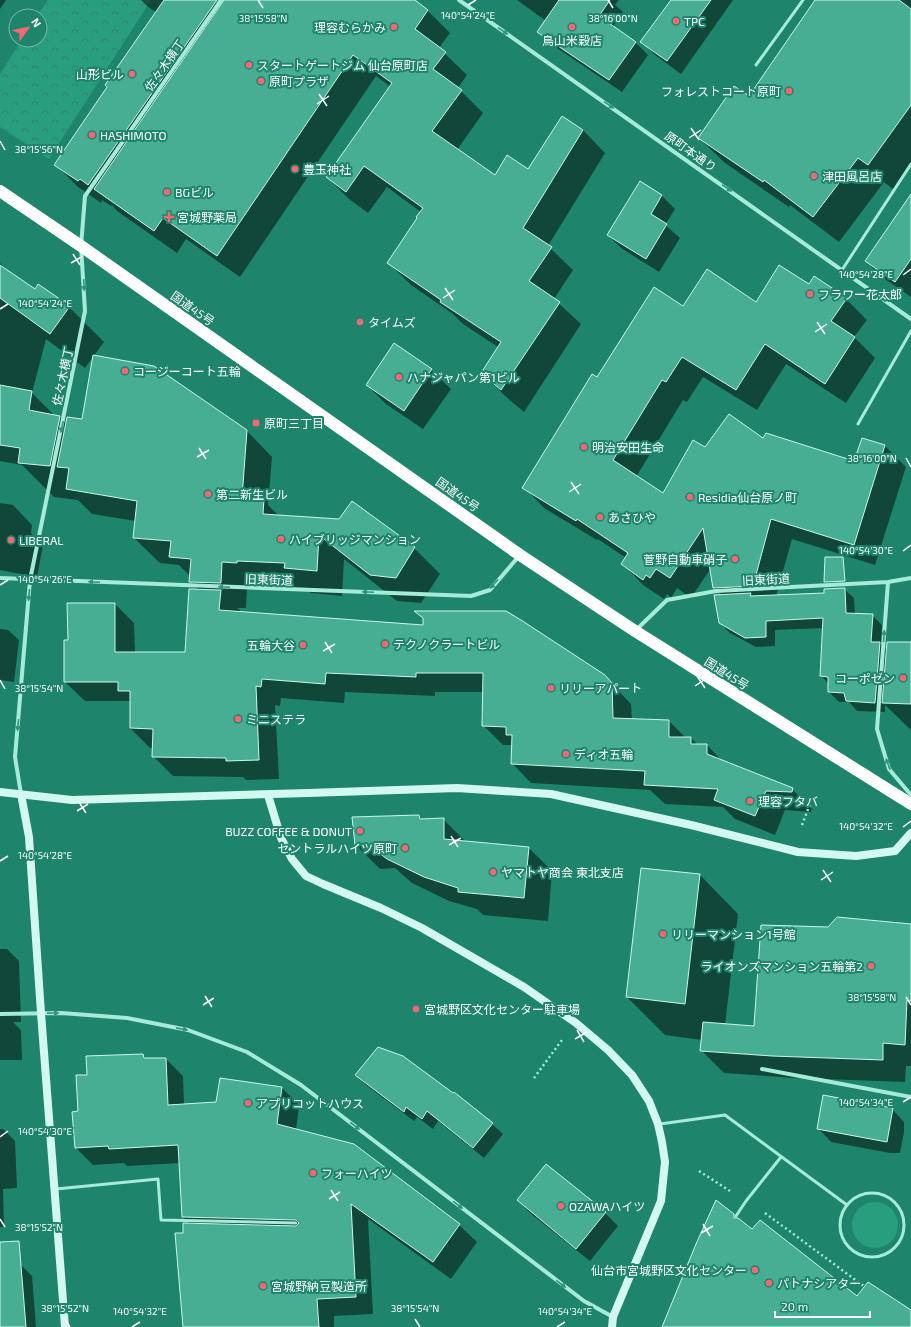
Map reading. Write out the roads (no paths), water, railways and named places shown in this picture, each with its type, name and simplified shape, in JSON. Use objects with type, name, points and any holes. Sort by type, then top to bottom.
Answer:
[{"type":"highway","name":"国道45号","points":[[0,191],[82,246],[520,555],[635,631],[911,804]]},
{"type":"street","name":"佐々木横丁","points":[[21,794],[15,757],[30,580],[85,311],[82,246],[85,196],[221,0]]},
{"type":"street","name":"原町本通り","points":[[459,0],[911,318]]},
{"type":"street","name":"旧東街道","points":[[0,578],[471,596],[490,590],[520,555]]},
{"type":"street","name":"旧東街道","points":[[635,631],[667,600],[716,592],[888,582],[911,578]]},
{"type":"street","points":[[888,582],[877,729],[889,769],[911,795]]},
{"type":"street","points":[[0,792],[72,800],[268,795],[450,788],[551,794],[691,825],[798,852],[856,856],[895,851],[911,833]]},
{"type":"street","points":[[21,794],[29,837],[65,1327]]},
{"type":"street","points":[[268,795],[282,838],[292,859],[306,876],[381,908],[422,928],[524,987],[571,1019],[608,1050],[632,1075],[648,1101],[658,1124],[665,1162],[661,1200],[613,1317],[612,1327]]},
{"type":"street","points":[[0,1014],[61,1013],[135,1020],[188,1030],[247,1052],[301,1085],[584,1301],[613,1317]]},
{"type":"street","points":[[762,1069],[911,1097]]},
{"type":"lane","points":[[756,65],[803,0]]},
{"type":"lane","points":[[842,270],[911,164]]},
{"type":"lane","points":[[858,424],[911,331]]},
{"type":"lane","points":[[658,1124],[725,1115],[847,1205]]},
{"type":"lane","points":[[736,1216],[781,1157]]},
{"type":"lane","points":[[54,1189],[158,1179],[161,1220],[296,1224]]},
{"type":"lane","points":[[865,1193],[876,1193],[887,1196],[896,1203],[902,1212],[904,1223],[903,1234],[898,1244],[881,1256],[872,1257],[861,1255],[853,1250],[845,1243],[841,1234],[840,1224],[842,1214],[847,1205],[855,1198],[865,1193]]},
{"type":"place","name":"TPC","points":[[676,21]]},
{"type":"place","name":"理容むらかみ","points":[[394,27]]},
{"type":"place","name":"鳥山米穀店","points":[[572,27]]},
{"type":"place","name":"スタートゲートジム 仙台原町店","points":[[249,65]]},
{"type":"place","name":"山形ビル","points":[[132,74]]},
{"type":"place","name":"原町プラザ","points":[[261,81]]},
{"type":"place","name":"フォレストコート原町","points":[[789,91]]},
{"type":"place","name":"HASHIMOTO","points":[[92,135]]},
{"type":"place","name":"豊玉神社","points":[[295,169]]},
{"type":"place","name":"津田風呂店","points":[[814,176]]},
{"type":"place","name":"BGビル","points":[[167,192]]},
{"type":"place","name":"宮城野薬局","points":[[169,217]]},
{"type":"place","name":"フラワー花太郎","points":[[810,294]]},
{"type":"place","name":"タイムズ","points":[[360,322]]},
{"type":"place","name":"コージーコート五輪","points":[[125,371]]},
{"type":"place","name":"ハナジャパン第1ビル","points":[[399,377]]},
{"type":"place","name":"原町三丁目","points":[[256,423]]},
{"type":"place","name":"明治安田生命","points":[[584,447]]},
{"type":"place","name":"第二新生ビル","points":[[208,494]]},
{"type":"place","name":"Residia仙台原ノ町","points":[[690,497]]},
{"type":"place","name":"あさひや","points":[[600,517]]},
{"type":"place","name":"ハイブリッジマンション","points":[[281,539]]},
{"type":"place","name":"LIBERAL","points":[[11,540]]},
{"type":"place","name":"菅野自動車硝子","points":[[735,559]]},
{"type":"place","name":"テクノクラートビル","points":[[385,644]]},
{"type":"place","name":"五輪大谷","points":[[303,645]]},
{"type":"place","name":"コーポゼン","points":[[903,678]]},
{"type":"place","name":"リリーアパート","points":[[551,688]]},
{"type":"place","name":"ミニステラ","points":[[238,719]]},
{"type":"place","name":"ディオ五輪","points":[[566,754]]},
{"type":"place","name":"理容フタバ","points":[[750,801]]},
{"type":"place","name":"BUZZ COFFEE & DONUT","points":[[360,831]]},
{"type":"place","name":"セントラルハイツ原町","points":[[405,848]]},
{"type":"place","name":"ヤマトヤ商会 東北支店","points":[[493,872]]},
{"type":"place","name":"リリーマンション1号館","points":[[663,934]]},
{"type":"place","name":"ライオンズマンション五輪第2","points":[[871,966]]},
{"type":"place","name":"宮城野区文化センター駐車場","points":[[416,1009]]},
{"type":"place","name":"アプリコットハウス","points":[[248,1103]]},
{"type":"place","name":"フォーハイツ","points":[[313,1173]]},
{"type":"place","name":"OZAWAハイツ","points":[[561,1206]]},
{"type":"place","name":"仙台市宮城野区文化センター","points":[[755,1270]]},
{"type":"place","name":"パトナシアター","points":[[769,1283]]},
{"type":"place","name":"宮城野納豆製造所","points":[[263,1286]]}]
